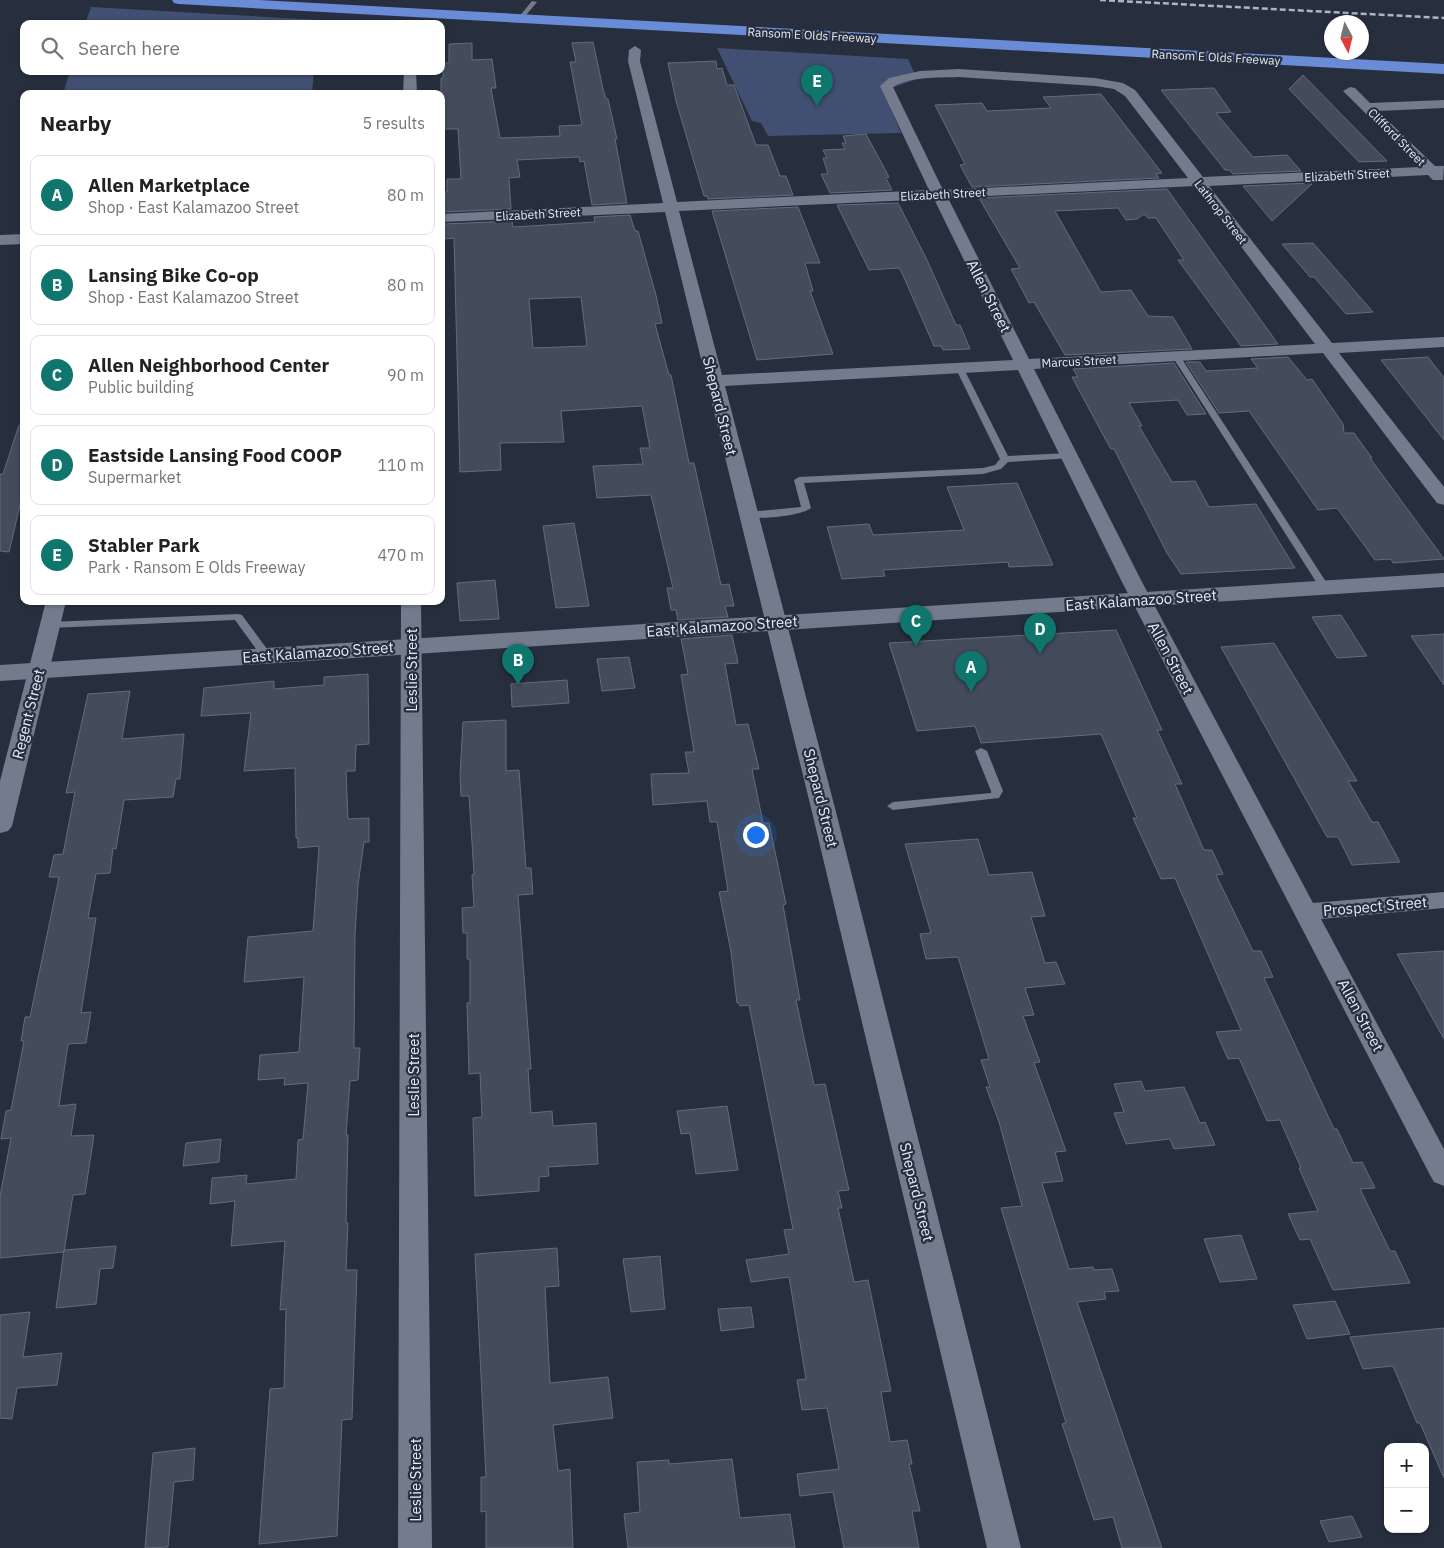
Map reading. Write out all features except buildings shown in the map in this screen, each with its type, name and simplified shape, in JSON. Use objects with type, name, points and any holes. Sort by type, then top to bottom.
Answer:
[{"type":"highway","name":"Ransom E Olds Freeway","points":[[179,0],[1444,69]]},
{"type":"highway","points":[[519,1],[539,2]]},
{"type":"highway","points":[[1122,52],[1444,74]]},
{"type":"street","name":"Shepard Street","points":[[636,50],[634,61],[824,812],[1004,1548]]},
{"type":"street","name":"Lathrop Street","points":[[920,75],[959,73],[1095,82],[1118,86],[1130,93],[1444,499]]},
{"type":"street","points":[[410,75],[410,90]]},
{"type":"street","name":"Allen Street","points":[[920,75],[894,81],[886,86],[1142,600],[1444,1175]]},
{"type":"street","name":"Clifford Street","points":[[1350,91],[1438,170],[1444,183]]},
{"type":"street","points":[[1367,108],[1444,104]]},
{"type":"street","name":"Elizabeth Street","points":[[445,218],[1438,170]]},
{"type":"street","points":[[0,240],[20,239]]},
{"type":"street","name":"Marcus Street","points":[[714,381],[1444,342]]},
{"type":"street","name":"East Kalamazoo Street","points":[[0,673],[1444,580]]},
{"type":"street","name":"Regent Street","points":[[0,826],[55,605]]},
{"type":"street","name":"Leslie Street","points":[[411,605],[415,1548]]},
{"type":"street","name":"Prospect Street","points":[[1306,912],[1444,900]]},
{"type":"lane","points":[[520,19],[539,2]]},
{"type":"lane","points":[[1176,356],[1325,588]]},
{"type":"lane","points":[[959,367],[1006,459]]},
{"type":"lane","points":[[748,514],[797,511],[806,508],[799,480],[983,471],[998,467],[1006,459],[1070,456]]},
{"type":"lane","points":[[50,625],[238,617],[266,655]]},
{"type":"lane","points":[[893,806],[995,796],[997,791],[982,750]]},
{"type":"shaded area","points":[[91,7],[320,20],[86,20]]},
{"type":"shaded area","points":[[717,48],[908,59],[917,79],[883,91],[901,133],[768,136],[761,123],[752,121]]},
{"type":"shaded area","points":[[69,75],[314,75],[312,90],[64,90]]},
{"type":"railway","points":[[1100,0],[1444,18]]},
{"type":"place","name":"Stabler Park","points":[[817,106]]},
{"type":"place","name":"Allen Neighborhood Center","points":[[916,646]]},
{"type":"place","name":"Eastside Lansing Food COOP","points":[[1040,654]]},
{"type":"place","name":"Lansing Bike Co-op","points":[[518,685]]},
{"type":"place","name":"Allen Marketplace","points":[[971,692]]}]
